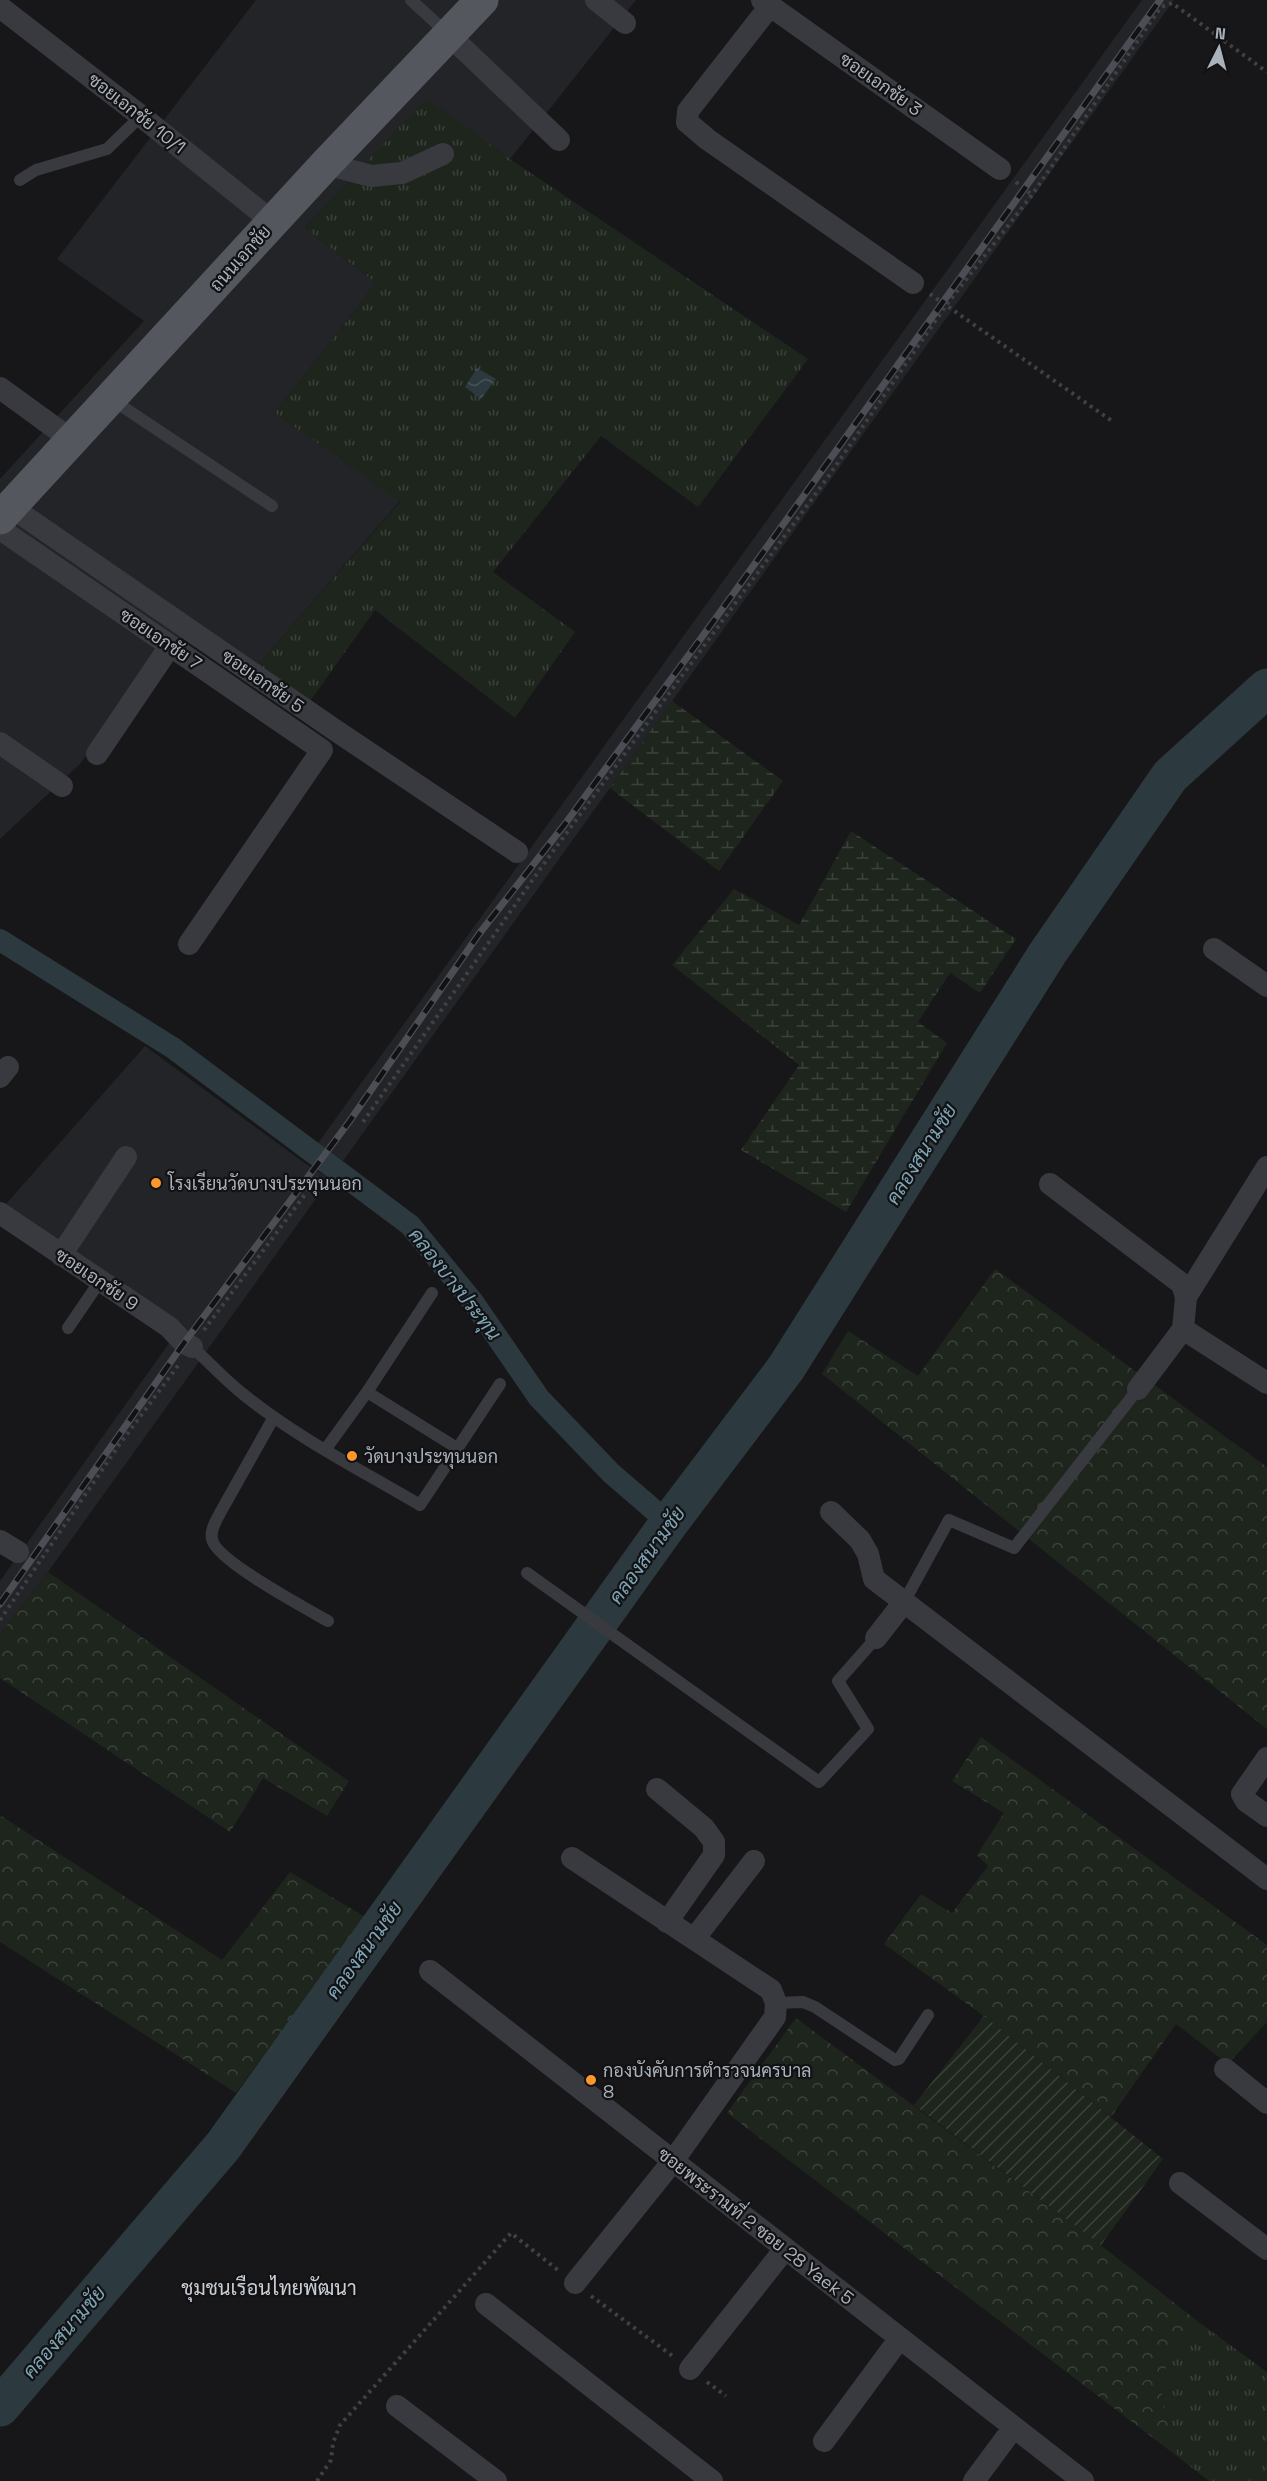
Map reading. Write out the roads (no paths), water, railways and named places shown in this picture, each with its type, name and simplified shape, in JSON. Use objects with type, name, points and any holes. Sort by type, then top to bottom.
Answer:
[{"type":"main road","name":"ถนนเอกชัย","points":[[4,518],[326,164],[482,0]]},
{"type":"street","points":[[596,0],[625,23]]},
{"type":"street","points":[[766,3],[688,111],[687,122],[706,139],[913,283]]},
{"type":"street","name":"ซอยเอกชัย 3","points":[[766,3],[1000,169]]},
{"type":"street","name":"ซอยเอกชัย 10/1","points":[[0,7],[273,222]]},
{"type":"street","points":[[449,35],[559,140]]},
{"type":"street","points":[[326,164],[371,176],[402,173],[443,154]]},
{"type":"street","points":[[0,388],[73,441]]},
{"type":"street","name":"ซอยเอกชัย 7","points":[[4,518],[170,645],[322,750],[189,944]]},
{"type":"street","name":"ซอยเอกชัย 5","points":[[4,518],[335,730],[518,852]]},
{"type":"street","points":[[97,754],[170,645]]},
{"type":"street","points":[[0,743],[62,786]]},
{"type":"street","points":[[1214,949],[1267,986]]},
{"type":"street","points":[[61,1255],[126,1157]]},
{"type":"street","points":[[1186,1297],[1267,1167]]},
{"type":"street","points":[[1050,1184],[1182,1284],[1186,1297],[1183,1329],[1137,1389]]},
{"type":"street","name":"ซอยเอกชัย 9","points":[[0,1213],[169,1327],[184,1343],[192,1347]]},
{"type":"street","points":[[1183,1329],[1267,1383]]},
{"type":"street","points":[[831,1512],[860,1540],[868,1554],[874,1579],[1267,1879]]},
{"type":"street","points":[[876,1638],[904,1602]]},
{"type":"street","points":[[1267,1758],[1242,1794],[1246,1801],[1267,1816]]},
{"type":"street","points":[[657,1789],[704,1828],[714,1842],[714,1855],[667,1922]]},
{"type":"street","points":[[572,1858],[771,1990],[776,2002],[775,2017],[673,2161],[574,2283]]},
{"type":"street","points":[[694,1939],[754,1861]]},
{"type":"street","name":"ซอยพระรามที่ 2 ซอย 28 Yaek 5","points":[[430,1971],[1083,2481]]},
{"type":"street","points":[[1225,2069],[1267,2103]]},
{"type":"street","points":[[1180,2183],[1267,2249]]},
{"type":"street","points":[[690,2369],[785,2249]]},
{"type":"street","points":[[486,2304],[712,2481]]},
{"type":"street","points":[[824,2441],[900,2338]]},
{"type":"street","points":[[398,2406],[496,2481]]},
{"type":"street","points":[[974,2481],[1014,2427]]},
{"type":"lane","points":[[411,0],[449,35]]},
{"type":"lane","points":[[20,180],[36,170],[107,149],[141,116]]},
{"type":"lane","points":[[111,399],[272,506]]},
{"type":"lane","points":[[68,1328],[100,1281]]},
{"type":"lane","points":[[325,1450],[367,1392],[432,1293]]},
{"type":"lane","points":[[192,1347],[242,1394],[274,1417],[325,1450],[420,1505],[500,1384]]},
{"type":"lane","points":[[904,1602],[949,1520],[1014,1548],[1137,1389]]},
{"type":"lane","points":[[367,1392],[457,1448]]},
{"type":"lane","points":[[274,1417],[212,1528],[212,1540],[217,1551],[244,1571],[328,1621]]},
{"type":"lane","points":[[527,1573],[819,1782],[868,1729],[838,1681],[876,1638]]},
{"type":"lane","points":[[776,2002],[803,2002],[815,2007],[895,2060],[899,2059],[928,2015]]},
{"type":"water","points":[[477,368],[496,379],[481,399],[465,387]]},
{"type":"waterway","name":"คลองสนามชัย","points":[[0,2407],[223,2146],[669,1523],[786,1368],[1047,954],[1170,776],[1267,688]]},
{"type":"waterway","name":"คลองบางประทุน","points":[[0,940],[173,1048],[410,1225],[473,1302],[539,1398],[611,1473],[669,1523]]},
{"type":"railway","points":[[0,1604],[184,1343],[349,1122],[479,934],[565,824],[718,615],[1160,0]]},
{"type":"place","name":"โรงเรียนวัดบางประทุนนอก","points":[[156,1183]]},
{"type":"place","name":"วัดบางประทุนนอก","points":[[352,1456]]},
{"type":"place","name":"กองบังคับการตำรวจนครบาล 8","points":[[591,2080]]},
{"type":"district","name":"ชุมชนเรือนไทยพัฒนา","points":[[269,2288]]}]
